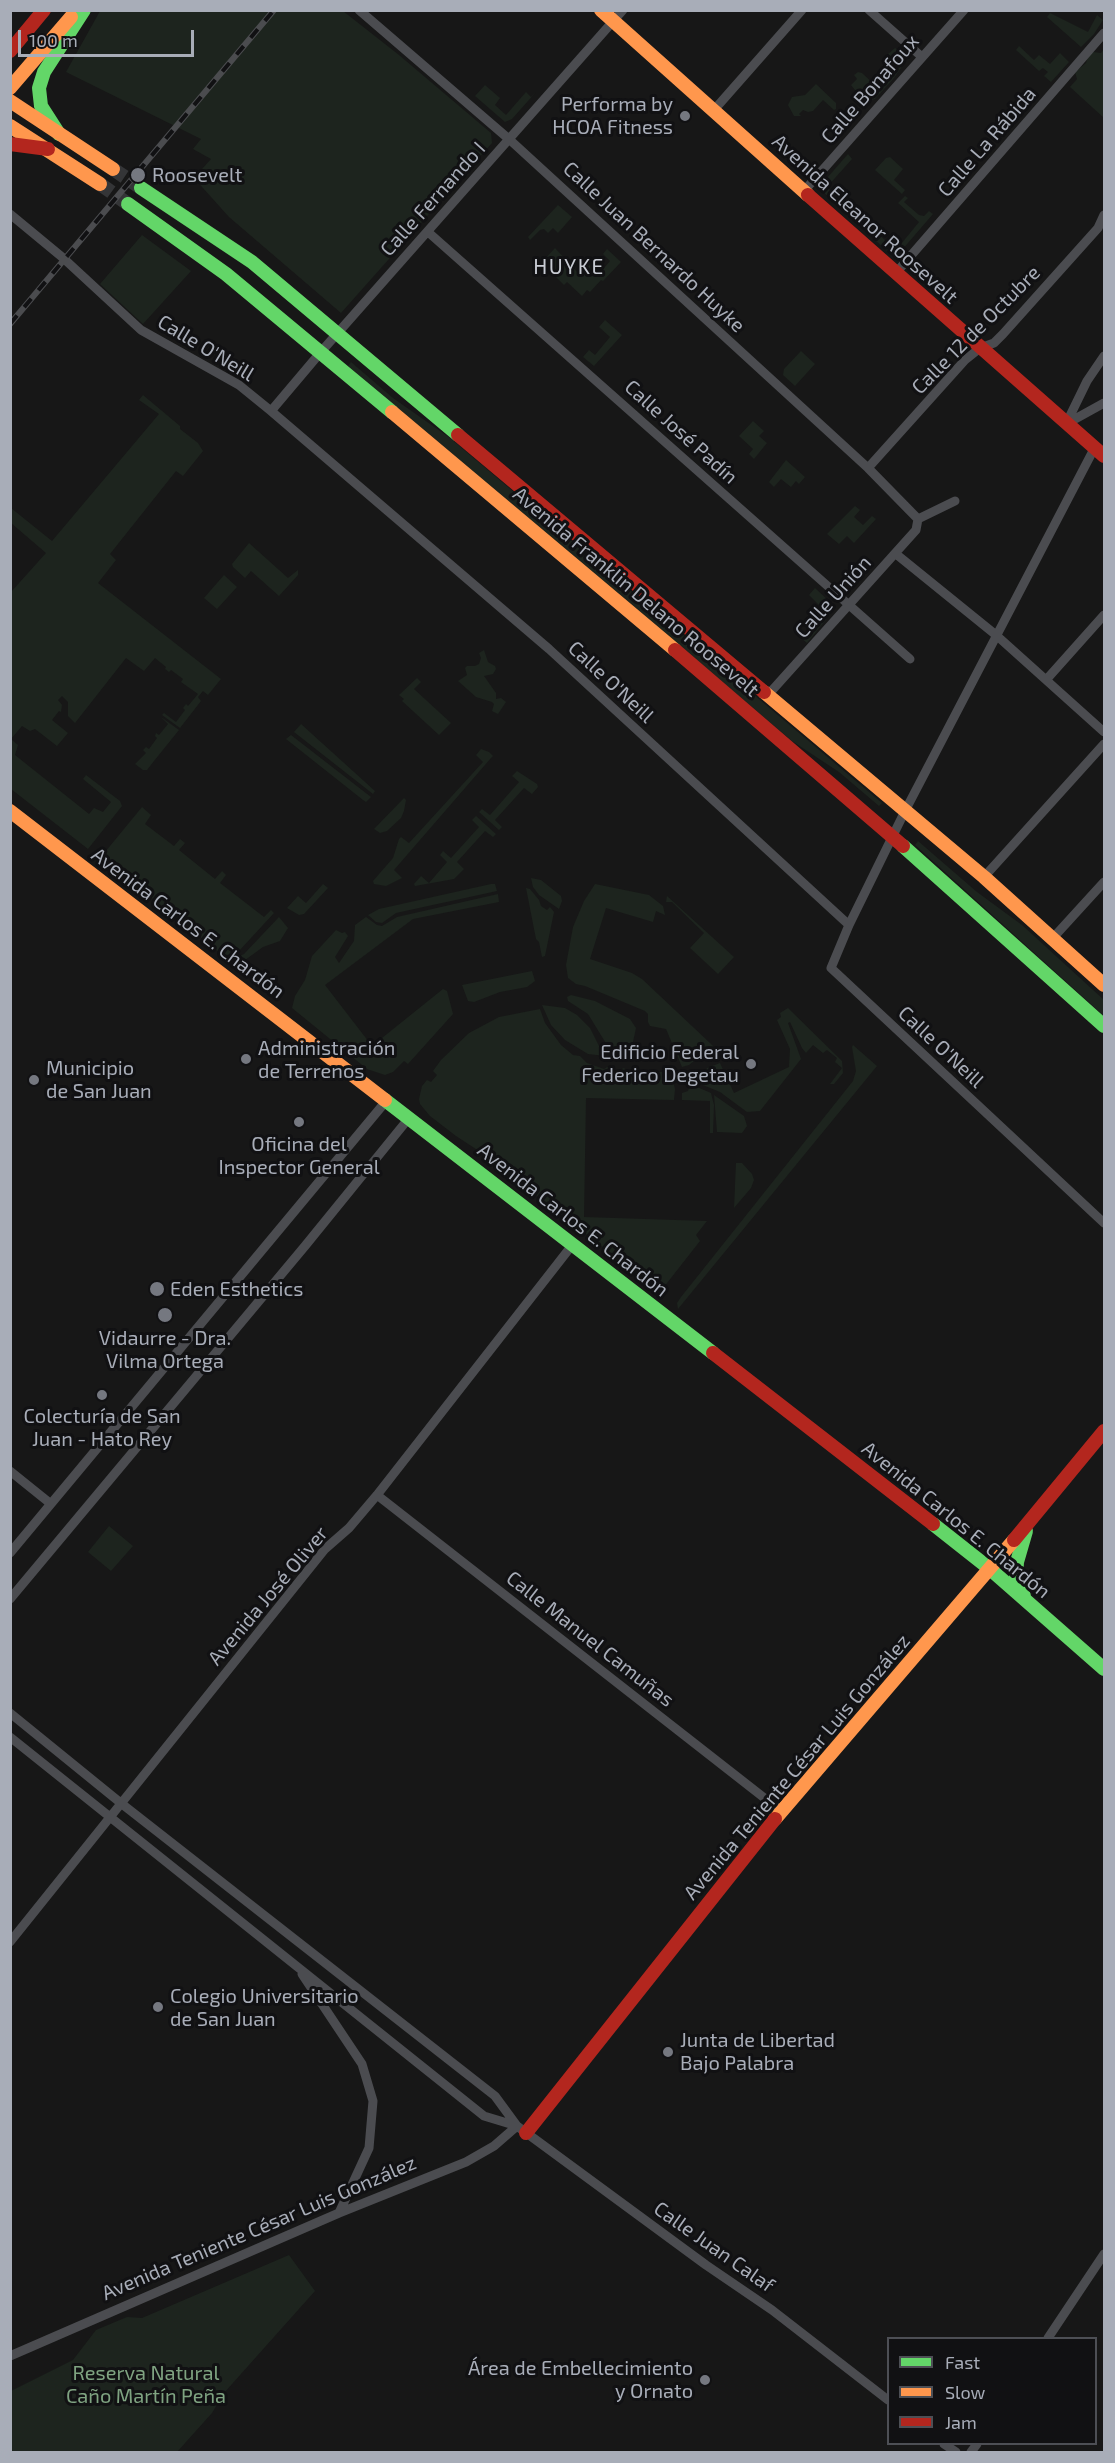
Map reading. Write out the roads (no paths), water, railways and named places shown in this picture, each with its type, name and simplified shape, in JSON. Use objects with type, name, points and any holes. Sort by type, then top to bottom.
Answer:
[{"type":"main road","points":[[10,51],[44,10]]},
{"type":"main road","points":[[10,88],[76,10]]},
{"type":"main road","points":[[59,134],[41,106],[39,88],[44,72],[84,10]]},
{"type":"main road","name":"Avenida Eleanor Roosevelt","points":[[601,10],[895,273],[1066,424],[1100,451]]},
{"type":"main road","points":[[10,101],[112,169]]},
{"type":"main road","points":[[10,126],[100,184]]},
{"type":"main road","points":[[10,144],[48,149]]},
{"type":"main road","name":"Avenida Franklin Delano Roosevelt","points":[[141,188],[252,262],[984,877],[1104,986]]},
{"type":"main road","name":"Avenida Franklin Delano Roosevelt","points":[[128,204],[226,274],[320,353],[893,836],[1104,1026]]},
{"type":"main road","name":"Avenida Carlos E. Chardón","points":[[10,811],[387,1100],[990,1569],[1104,1669]]},
{"type":"main road","name":"Avenida Teniente César Luis González","points":[[522,2129],[781,1811],[990,1569],[1104,1431]]},
{"type":"main road","points":[[1026,1601],[1016,1578],[1017,1562],[1020,1547],[1034,1515]]},
{"type":"street","name":"Calle Juan Bernardo Huyke","points":[[358,10],[510,140],[868,468],[918,519]]},
{"type":"street","name":"Calle Fernando I","points":[[271,411],[623,10]]},
{"type":"street","points":[[714,110],[802,10]]},
{"type":"street","points":[[869,10],[922,57]]},
{"type":"street","name":"Calle Bonafoux","points":[[804,191],[964,10]]},
{"type":"street","name":"Calle La Rábida","points":[[895,273],[1093,49],[1104,33]]},
{"type":"street","name":"Calle O'Neill","points":[[10,214],[62,257],[141,330],[239,385],[271,411],[549,649],[849,925],[831,963],[834,972],[1104,1223]]},
{"type":"street","name":"Calle 12 de Octubre","points":[[868,468],[965,360],[980,348],[994,343],[1003,334],[1098,228],[1104,215]]},
{"type":"street","name":"Calle José Padín","points":[[428,232],[910,659]]},
{"type":"street","points":[[1066,424],[1087,381],[1104,357]]},
{"type":"street","points":[[1066,424],[1104,403]]},
{"type":"street","points":[[849,925],[996,635],[1100,451]]},
{"type":"street","points":[[918,519],[955,501]]},
{"type":"street","name":"Calle Unión","points":[[767,696],[896,554],[916,530],[918,519]]},
{"type":"street","points":[[896,554],[996,635],[1104,732]]},
{"type":"street","points":[[1046,680],[1104,615]]},
{"type":"street","points":[[984,877],[1104,744]]},
{"type":"street","points":[[1052,939],[1104,882]]},
{"type":"street","points":[[10,1552],[387,1100]]},
{"type":"street","points":[[10,1599],[409,1118]]},
{"type":"street","name":"Avenida José Oliver","points":[[10,1942],[325,1549],[349,1528],[377,1495],[573,1244]]},
{"type":"street","points":[[10,1472],[51,1504]]},
{"type":"street","name":"Calle Manuel Camuñas","points":[[377,1495],[781,1811]]},
{"type":"street","points":[[10,1713],[122,1804],[495,2096],[522,2129]]},
{"type":"street","points":[[10,1737],[484,2116],[522,2129]]},
{"type":"street","points":[[297,1967],[362,2064],[372,2101],[369,2148],[339,2212]]},
{"type":"street","name":"Avenida Teniente César Luis González","points":[[10,2356],[339,2212],[466,2162],[522,2129]]},
{"type":"street","name":"Calle Juan Calaf","points":[[522,2129],[697,2259],[772,2310],[887,2399]]},
{"type":"street","points":[[1049,2337],[1104,2254]]},
{"type":"tunnel","points":[[113,169],[141,188]]},
{"type":"tunnel","points":[[100,184],[128,204]]},
{"type":"railway","points":[[10,324],[274,10]]},
{"type":"place","name":"Performa by HCOA Fitness","points":[[685,116]]},
{"type":"place","name":"Roosevelt","points":[[138,175]]},
{"type":"place","name":"Administración de Terrenos","points":[[246,1059]]},
{"type":"place","name":"Edificio Federal Federico Degetau","points":[[751,1064]]},
{"type":"place","name":"Municipio de San Juan","points":[[34,1080]]},
{"type":"place","name":"Oficina del Inspector General","points":[[299,1122]]},
{"type":"place","name":"Eden Esthetics","points":[[157,1289]]},
{"type":"place","name":"Vidaurre - Dra. Vilma Ortega","points":[[165,1315]]},
{"type":"place","name":"Colecturía de San Juan - Hato Rey","points":[[102,1395]]},
{"type":"place","name":"Colegio Universitario de San Juan","points":[[158,2007]]},
{"type":"place","name":"Junta de Libertad Bajo Palabra","points":[[668,2052]]},
{"type":"place","name":"Área de Embellecimiento y Ornato","points":[[705,2380]]},
{"type":"district","name":"HUYKE","points":[[569,267]]},
{"type":"park label","name":"Reserva Natural Caño Martín Peña","points":[[146,2384]]}]
